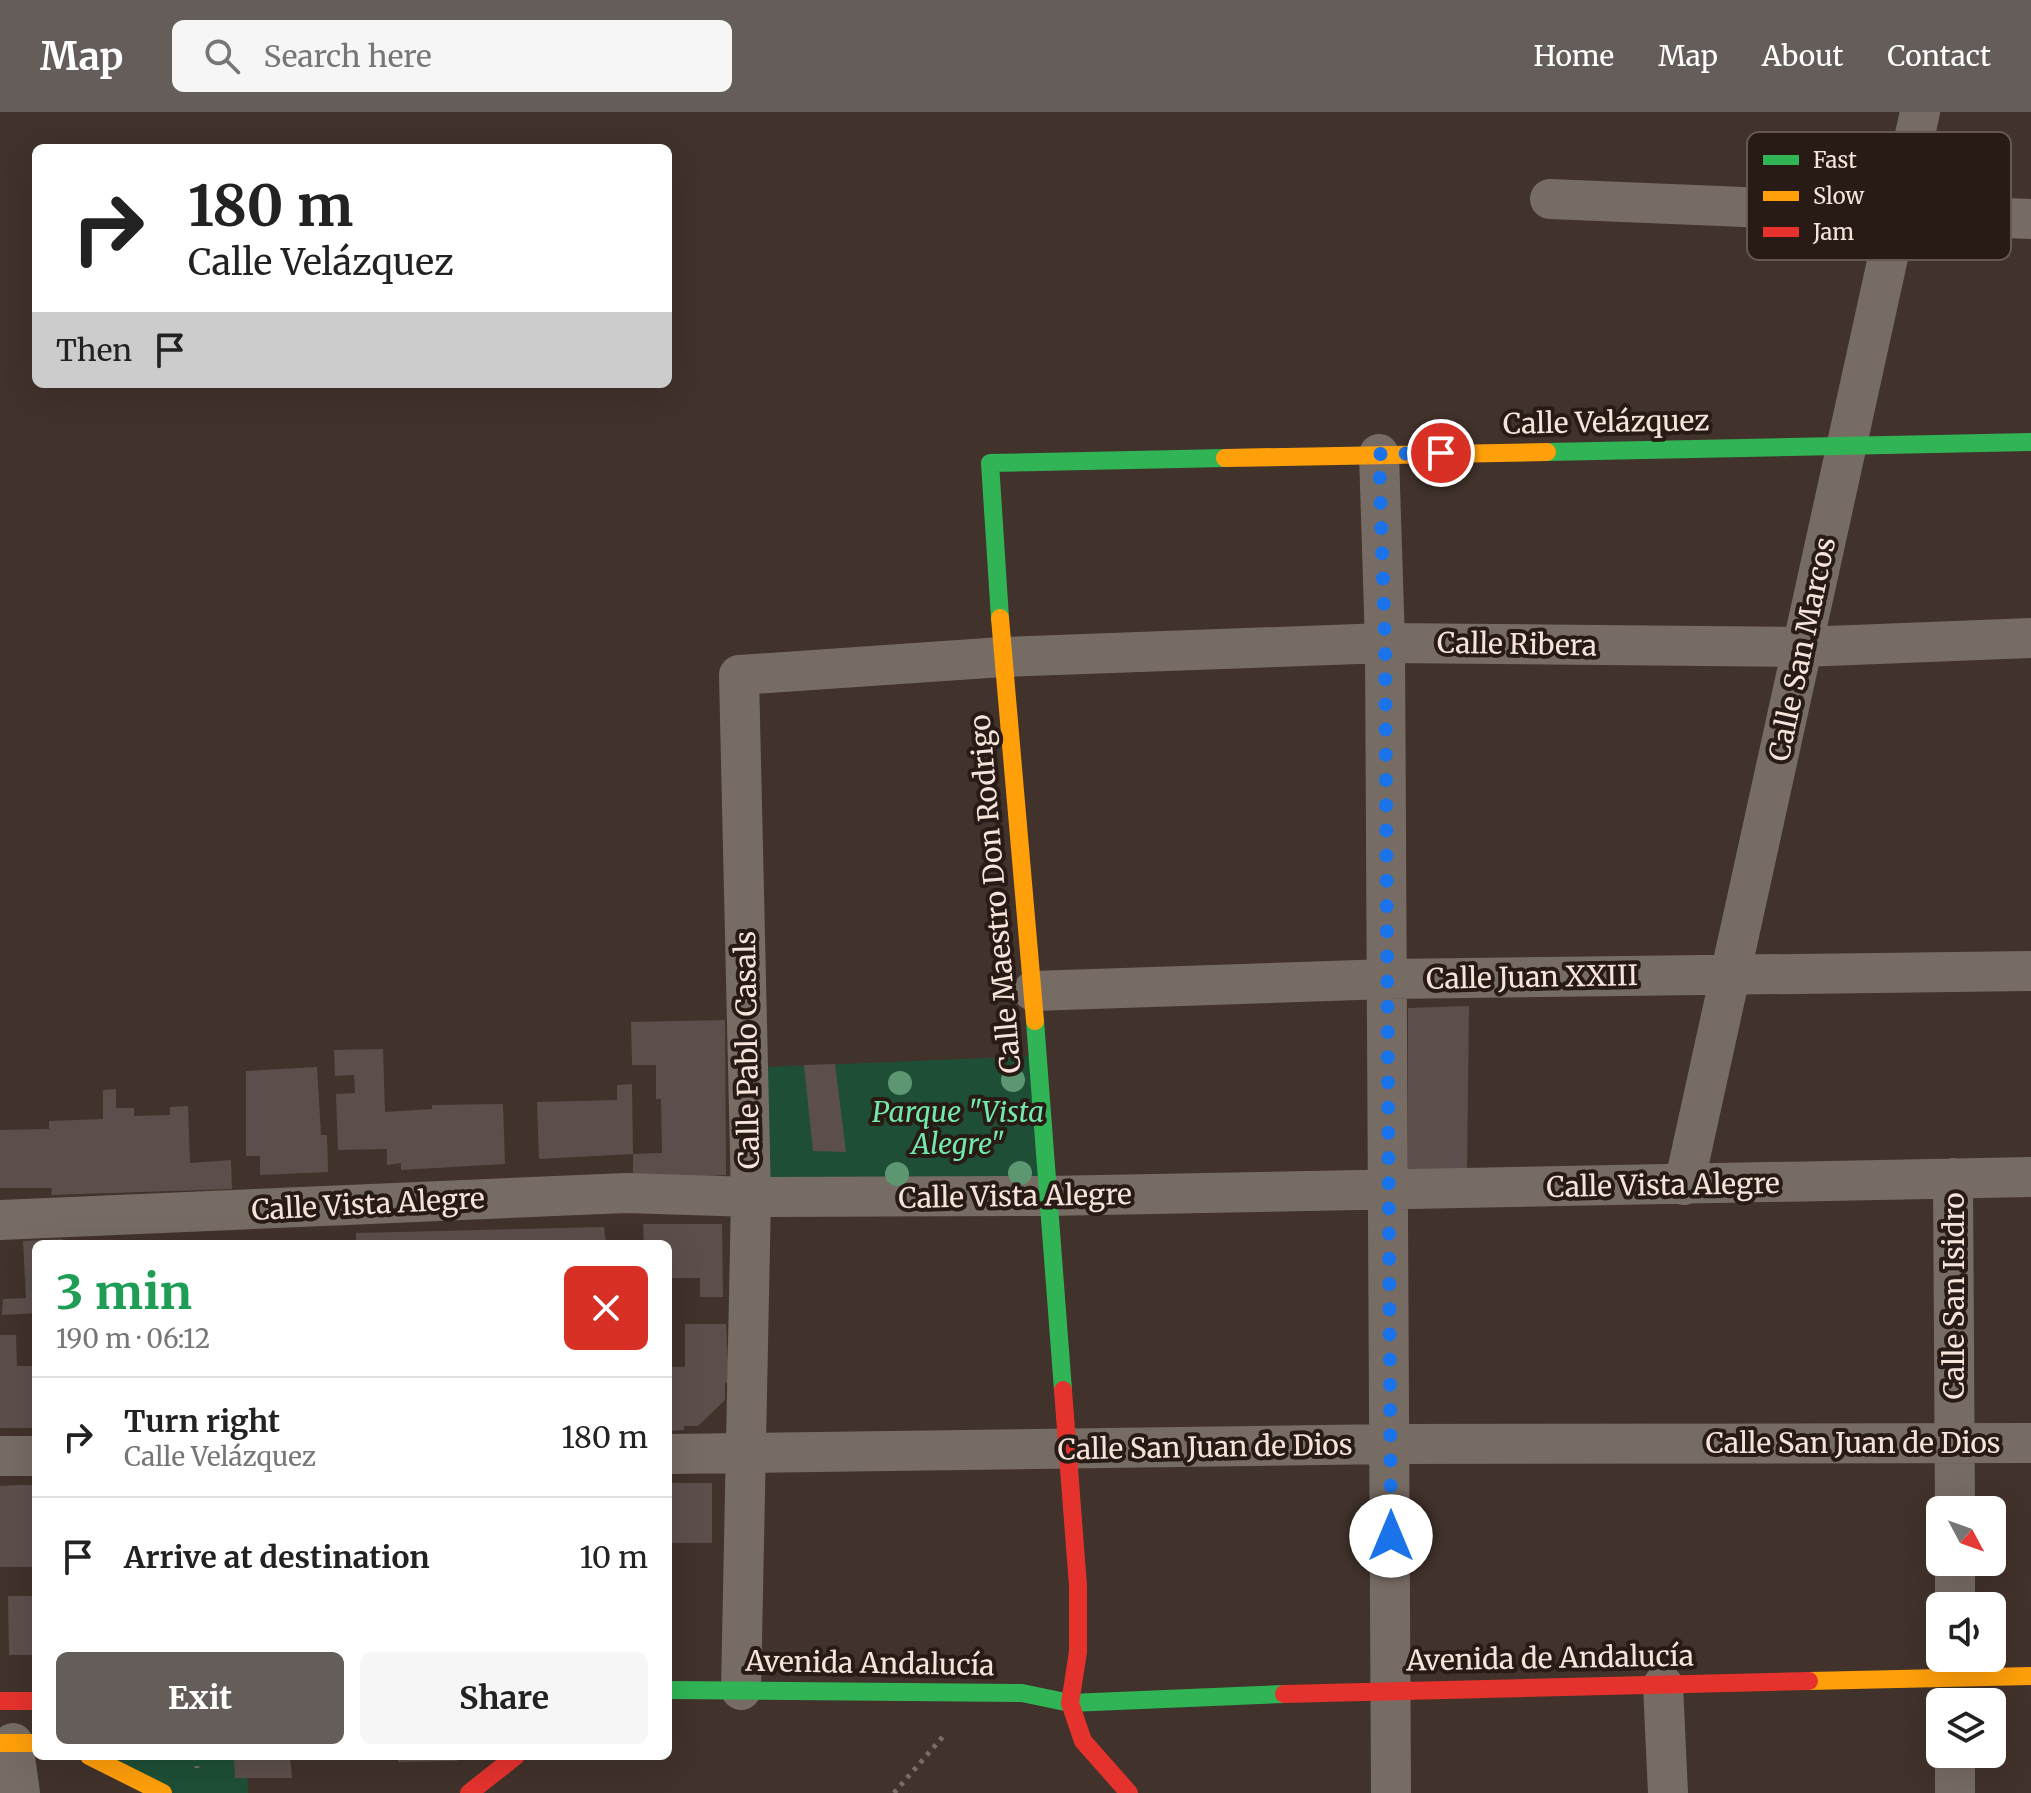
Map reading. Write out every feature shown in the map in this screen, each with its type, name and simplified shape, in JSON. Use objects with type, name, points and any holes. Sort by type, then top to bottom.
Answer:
[{"type":"street","name":"Calle San Marcos","points":[[1915,132],[1920,112]]},
{"type":"street","points":[[1550,199],[1747,208]]},
{"type":"street","points":[[2011,218],[2031,219]]},
{"type":"street","name":"Calle San Marcos","points":[[1684,1185],[1886,260]]},
{"type":"street","name":"Calle Velázquez","points":[[990,463],[2031,442]]},
{"type":"street","points":[[1379,454],[1385,643],[1391,1793]]},
{"type":"street","name":"Calle Maestro Don Rodrigo","points":[[990,463],[1002,657],[1033,991],[1046,1196],[1078,1586],[1078,1652],[1070,1703]]},
{"type":"street","name":"Calle Ribera","points":[[1002,657],[1385,643],[1802,647],[2031,638]]},
{"type":"street","name":"Calle Pablo Casals","points":[[741,1690],[751,1197],[739,675],[1002,657]]},
{"type":"street","name":"Calle Juan XXIII","points":[[1033,991],[1387,979],[2031,971]]},
{"type":"street","name":"Calle Vista Alegre","points":[[0,1220],[626,1193],[751,1197],[1046,1196],[2031,1177]]},
{"type":"street","name":"Calle San Isidro","points":[[1953,1178],[1955,1496]]},
{"type":"street","name":"Calle San Juan de Dios","points":[[672,1454],[1391,1444],[2031,1443]]},
{"type":"street","points":[[0,1456],[32,1456]]},
{"type":"street","name":"Avenida de Andalucía","points":[[1070,1703],[1391,1689],[2031,1676]]},
{"type":"street","points":[[1663,1685],[1668,1793]]},
{"type":"street","name":"Avenida Andalucía","points":[[672,1690],[1022,1693],[1070,1703]]},
{"type":"street","points":[[0,1701],[32,1701]]},
{"type":"street","points":[[1070,1703],[1083,1741],[1129,1793]]},
{"type":"street","points":[[16,1743],[20,1793]]},
{"type":"street","points":[[102,1760],[163,1793]]},
{"type":"street","points":[[469,1793],[511,1760]]},
{"type":"street","points":[[1955,1768],[1955,1793]]},
{"type":"path","points":[[894,1793],[951,1727],[993,1693]]},
{"type":"green space","name":"Parque \"Vista Alegre\"","points":[[1038,1056],[1046,1196],[751,1197],[746,1068]]},
{"type":"green space","points":[[97,1760],[247,1760],[248,1793],[163,1793]]},
{"type":"building","points":[[1469,1006],[1467,1172],[1408,1176],[1408,1008]]},
{"type":"building","points":[[725,1020],[726,1175],[662,1178],[633,1175],[633,1154],[662,1153],[661,1099],[656,1099],[656,1065],[632,1065],[631,1022]]},
{"type":"building","points":[[383,1049],[385,1112],[432,1109],[432,1105],[503,1104],[505,1164],[401,1170],[401,1163],[387,1165],[387,1149],[338,1150],[336,1094],[355,1093],[354,1075],[335,1076],[334,1050]]},
{"type":"building","points":[[835,1064],[846,1152],[813,1151],[804,1065]]},
{"type":"building","points":[[317,1067],[321,1135],[327,1135],[328,1172],[260,1175],[260,1156],[246,1156],[246,1071]]},
{"type":"building","points":[[632,1084],[633,1154],[539,1159],[537,1102],[617,1100],[617,1085]]},
{"type":"building","points":[[116,1089],[116,1108],[134,1108],[134,1116],[170,1115],[170,1107],[188,1106],[190,1163],[231,1160],[232,1189],[51,1195],[52,1188],[0,1188],[0,1130],[49,1129],[49,1121],[103,1119],[103,1090]]},
{"type":"building","points":[[643,1224],[722,1224],[723,1297],[700,1297],[700,1278],[672,1278],[672,1240],[644,1240]]},
{"type":"building","points":[[604,1227],[606,1240],[356,1240],[356,1233]]},
{"type":"building","points":[[23,1241],[32,1241],[32,1313],[2,1315],[3,1299],[26,1298]]},
{"type":"building","points":[[685,1324],[726,1324],[729,1384],[725,1383],[725,1400],[698,1426],[684,1426],[684,1430],[672,1431],[672,1367],[685,1367]]},
{"type":"building","points":[[0,1335],[16,1335],[17,1366],[32,1366],[32,1428],[0,1428]]},
{"type":"building","points":[[672,1483],[712,1483],[712,1543],[672,1543]]},
{"type":"building","points":[[32,1485],[32,1567],[0,1567],[0,1486]]},
{"type":"building","points":[[8,1596],[32,1596],[32,1655],[9,1655]]},
{"type":"building","points":[[234,1760],[290,1760],[292,1778],[235,1778]]},
{"type":"building","points":[[398,1760],[458,1760],[456,1761]]},
{"type":"traffic: fast","points":[[1547,452],[2031,442]]},
{"type":"traffic: fast","points":[[1000,618],[990,463],[1225,458]]},
{"type":"traffic: fast","points":[[1035,1021],[1063,1390]]},
{"type":"traffic: fast","points":[[672,1690],[1022,1693],[1070,1703],[1284,1694]]},
{"type":"traffic: slow","points":[[1225,458],[1547,452]]},
{"type":"traffic: slow","points":[[1000,618],[1035,1021]]},
{"type":"traffic: slow","points":[[1809,1681],[2031,1676]]},
{"type":"traffic: slow","points":[[0,1743],[32,1743]]},
{"type":"traffic: slow","points":[[97,1760],[163,1793]]},
{"type":"traffic: jam","points":[[1063,1390],[1078,1586],[1078,1652],[1070,1703],[1083,1741],[1129,1793]]},
{"type":"traffic: jam","points":[[1284,1694],[1809,1681]]},
{"type":"traffic: jam","points":[[0,1701],[32,1701]]},
{"type":"traffic: jam","points":[[469,1793],[511,1760]]},
{"type":"route","points":[[1391,1536],[1385,643],[1379,454],[1441,453]]}]
